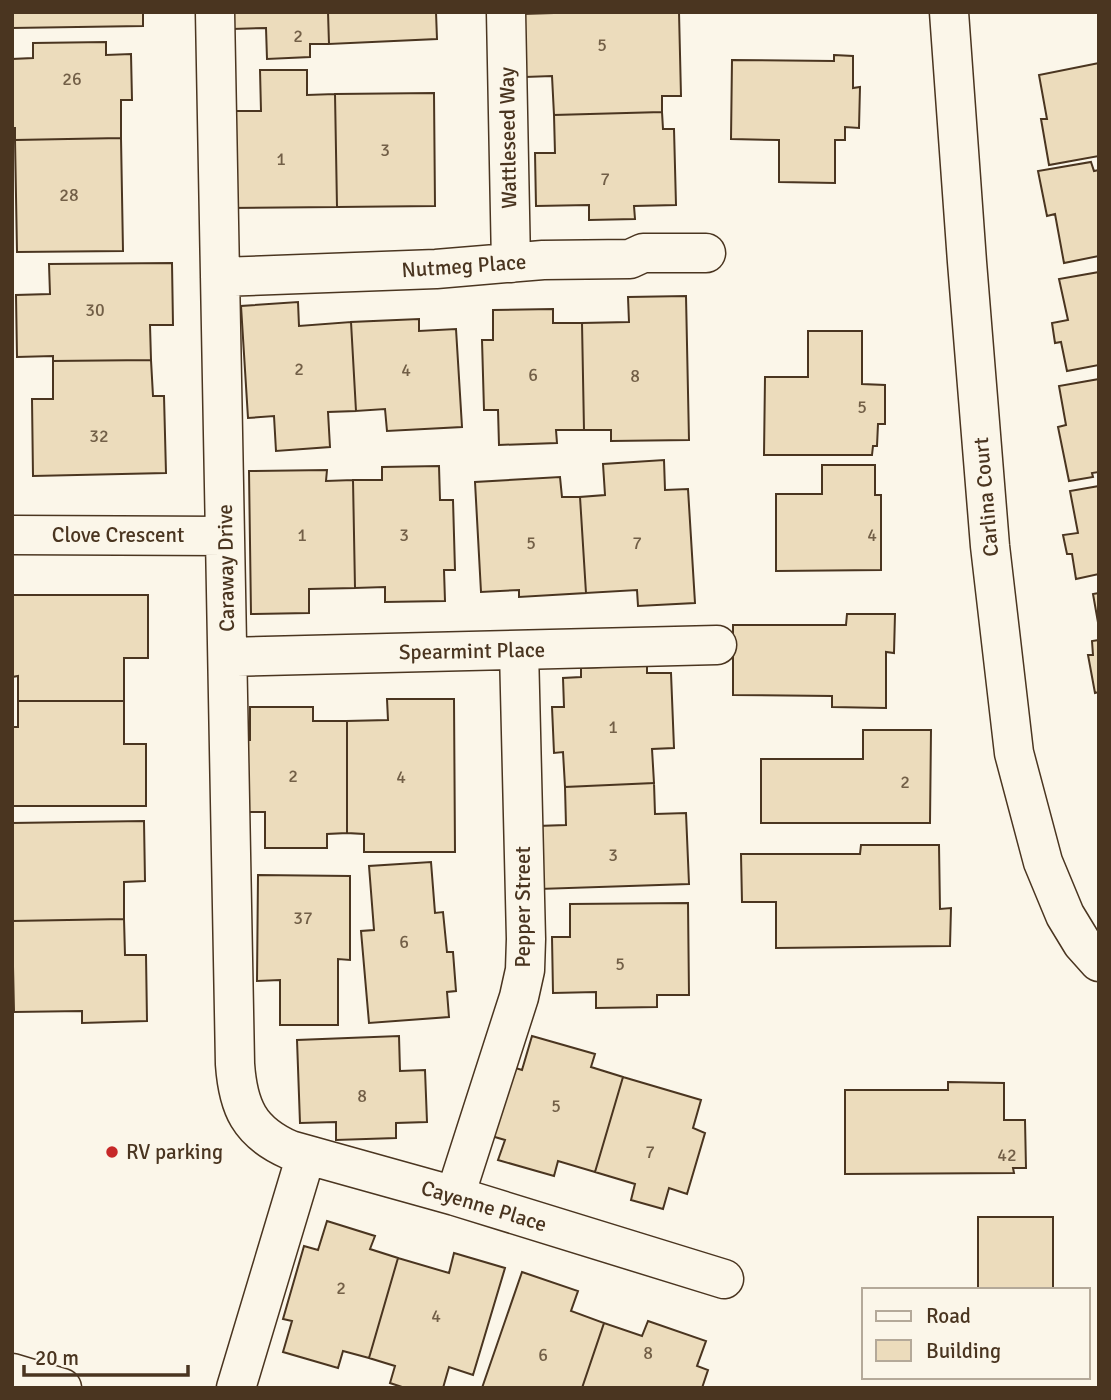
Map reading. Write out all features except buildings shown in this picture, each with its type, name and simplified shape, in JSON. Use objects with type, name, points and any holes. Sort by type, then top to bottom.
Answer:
[{"type":"street","name":"Caraway Drive","points":[[215,12],[235,1064],[240,1098],[251,1121]]},
{"type":"street","name":"Wattleseed Way","points":[[506,12],[511,263]]},
{"type":"street","name":"Carlina Court","points":[[949,12],[990,546],[1014,753],[1044,862],[1065,915],[1099,962]]},
{"type":"street","name":"Nutmeg Place","points":[[220,277],[630,258],[643,253],[706,253]]},
{"type":"street","name":"Clove Crescent","points":[[12,535],[225,536]]},
{"type":"street","name":"Spearmint Place","points":[[228,657],[717,645]]},
{"type":"street","name":"Pepper Street","points":[[454,1196],[519,997],[525,970],[519,650]]},
{"type":"street","name":"Cayenne Place","points":[[251,1121],[270,1140],[306,1155],[454,1196],[724,1279]]},
{"type":"street","points":[[236,1388],[306,1155]]},
{"type":"street","points":[[12,1373],[62,1388]]},
{"type":"place","name":"RV parking","points":[[112,1152]]}]
